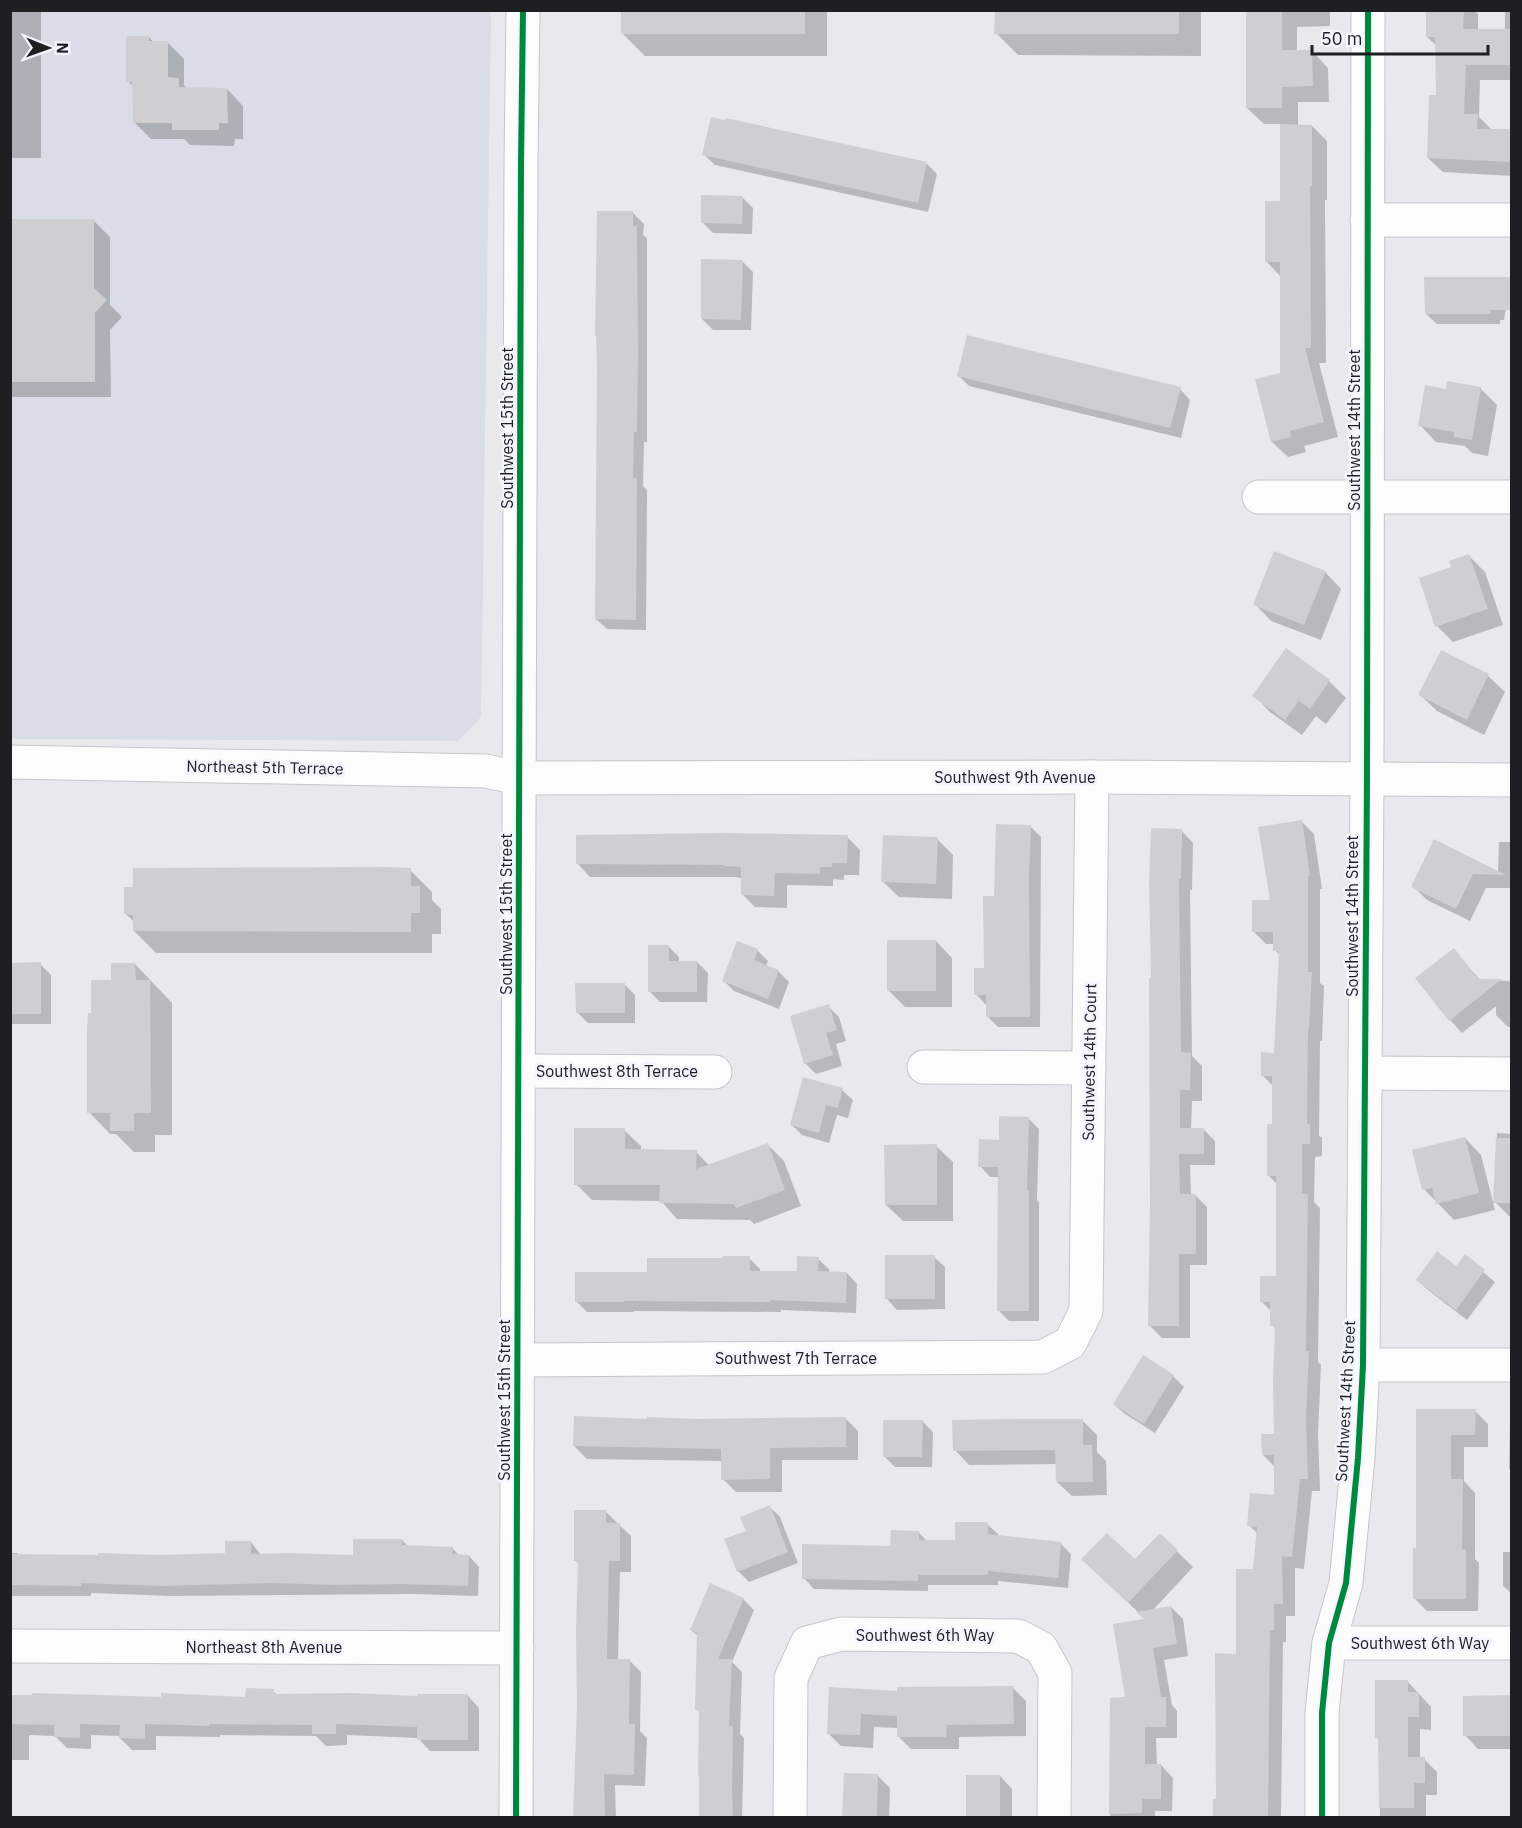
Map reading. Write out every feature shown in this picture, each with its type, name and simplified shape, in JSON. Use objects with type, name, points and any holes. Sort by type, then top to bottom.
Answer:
[{"type":"street","name":"Southwest 15th Street","points":[[516,1818],[523,10]]},
{"type":"street","name":"Southwest 14th Street","points":[[1322,1818],[1322,1713],[1329,1643],[1346,1583],[1358,1458],[1363,1365],[1367,780],[1368,10]]},
{"type":"street","points":[[1368,220],[1512,220]]},
{"type":"street","points":[[1259,496],[1512,497]]},
{"type":"street","name":"Northeast 5th Terrace","points":[[10,762],[486,771],[519,778]]},
{"type":"street","name":"Southwest 9th Avenue","points":[[519,778],[1092,777],[1512,780]]},
{"type":"street","name":"Southwest 14th Court","points":[[1070,1343],[1086,1311],[1092,777]]},
{"type":"street","points":[[924,1067],[1089,1068]]},
{"type":"street","name":"Southwest 8th Terrace","points":[[519,1071],[715,1072]]},
{"type":"street","points":[[1365,1073],[1512,1074]]},
{"type":"street","name":"Southwest 7th Terrace","points":[[518,1360],[1043,1356],[1070,1343]]},
{"type":"street","points":[[1363,1365],[1512,1365]]},
{"type":"street","name":"Southwest 6th Way","points":[[790,1818],[792,1678],[807,1643],[841,1634],[1017,1636],[1041,1648],[1055,1673],[1054,1818]]},
{"type":"street","name":"Southwest 6th Way","points":[[1329,1643],[1512,1643]]},
{"type":"street","name":"Northeast 8th Avenue","points":[[10,1646],[517,1648]]},
{"type":"shaded area","points":[[11,11],[491,11],[481,717],[458,741],[11,739]]},
{"type":"building","points":[[621,10],[805,10],[805,34],[621,34]]},
{"type":"building","points":[[995,10],[1179,10],[1179,34],[994,34]]},
{"type":"building","points":[[1246,10],[1282,10],[1282,50],[1312,50],[1313,86],[1282,87],[1282,108],[1246,108]]},
{"type":"building","points":[[1426,10],[1464,10],[1463,29],[1512,29],[1512,65],[1466,65],[1464,114],[1478,114],[1477,129],[1512,129],[1512,162],[1427,158],[1429,95],[1436,95],[1435,37],[1426,37]]},
{"type":"building","points":[[126,36],[149,36],[149,41],[168,41],[168,77],[179,78],[179,87],[227,88],[228,123],[219,123],[219,130],[172,130],[172,123],[133,123],[132,82],[126,82]]},
{"type":"building","points":[[711,117],[725,120],[726,118],[927,162],[918,203],[702,155]]},
{"type":"building","points":[[1280,124],[1312,125],[1311,348],[1305,348],[1324,422],[1290,431],[1291,437],[1271,442],[1255,379],[1280,373],[1280,262],[1265,262],[1265,201],[1280,201]]},
{"type":"building","points":[[701,195],[743,196],[742,224],[701,223]]},
{"type":"building","points":[[597,211],[633,211],[633,226],[637,226],[637,432],[634,432],[633,478],[637,478],[636,620],[595,619]]},
{"type":"building","points":[[10,219],[94,219],[94,288],[107,300],[95,313],[95,382],[10,382]]},
{"type":"building","points":[[701,259],[743,260],[741,320],[701,319]]},
{"type":"building","points":[[1424,277],[1512,277],[1512,310],[1490,310],[1490,314],[1425,314]]},
{"type":"building","points":[[967,335],[1181,387],[1170,428],[957,376]]},
{"type":"building","points":[[1447,381],[1481,387],[1472,440],[1454,437],[1454,432],[1418,426],[1425,385],[1446,389]]},
{"type":"building","points":[[1274,551],[1326,571],[1304,625],[1253,605]]},
{"type":"building","points":[[1469,554],[1488,609],[1435,627],[1419,578],[1451,567],[1449,561]]},
{"type":"building","points":[[1286,648],[1330,680],[1310,709],[1299,701],[1285,720],[1252,696]]},
{"type":"building","points":[[1441,650],[1489,674],[1467,720],[1418,695]]},
{"type":"building","points":[[1302,820],[1310,876],[1308,876],[1308,972],[1312,972],[1308,1029],[1307,1124],[1310,1124],[1310,1144],[1302,1144],[1302,1194],[1308,1194],[1306,1351],[1309,1351],[1306,1420],[1308,1479],[1300,1479],[1292,1557],[1282,1556],[1283,1604],[1274,1604],[1274,1630],[1270,1630],[1268,1818],[1213,1818],[1213,1799],[1216,1799],[1215,1653],[1236,1654],[1236,1569],[1253,1569],[1257,1527],[1247,1526],[1250,1493],[1274,1495],[1274,1455],[1262,1455],[1261,1434],[1274,1434],[1275,1326],[1270,1326],[1270,1302],[1260,1302],[1260,1276],[1276,1276],[1276,1176],[1267,1176],[1267,1124],[1272,1124],[1272,1076],[1261,1076],[1261,1052],[1274,1053],[1279,951],[1273,951],[1273,932],[1252,932],[1252,900],[1270,900],[1258,827]]},
{"type":"building","points":[[996,824],[1031,825],[1030,1017],[986,1017],[986,995],[974,995],[974,968],[984,968],[983,896],[994,896]]},
{"type":"building","points":[[1151,828],[1182,829],[1181,879],[1179,879],[1181,1052],[1191,1053],[1190,1090],[1180,1090],[1180,1128],[1204,1128],[1204,1154],[1179,1154],[1180,1194],[1196,1194],[1196,1254],[1179,1254],[1179,1326],[1148,1326]]},
{"type":"building","points":[[724,833],[848,835],[847,863],[832,863],[832,867],[820,867],[820,874],[775,873],[774,896],[741,895],[741,867],[576,864],[576,835]]},
{"type":"building","points":[[883,835],[938,837],[936,884],[881,882]]},
{"type":"building","points":[[1434,839],[1506,875],[1473,874],[1456,909],[1411,887]]},
{"type":"building","points":[[133,868],[411,868],[411,886],[420,886],[420,913],[411,913],[411,932],[133,931],[133,915],[124,914],[124,887],[133,887]]},
{"type":"building","points":[[887,940],[936,940],[936,991],[887,991]]},
{"type":"building","points":[[737,941],[758,949],[754,960],[779,970],[768,999],[722,981]]},
{"type":"building","points":[[648,945],[669,945],[669,961],[697,961],[697,992],[648,992]]},
{"type":"building","points":[[1454,948],[1478,979],[1502,979],[1449,1021],[1415,978]]},
{"type":"building","points":[[41,962],[41,1014],[10,1014],[10,963]]},
{"type":"building","points":[[111,963],[135,963],[136,980],[150,980],[151,1113],[134,1113],[134,1131],[110,1131],[110,1113],[87,1113],[87,1032],[88,1013],[91,1013],[91,980],[111,980]]},
{"type":"building","points":[[575,983],[625,983],[625,1013],[576,1013]]},
{"type":"building","points":[[829,1004],[837,1030],[826,1033],[833,1055],[804,1064],[790,1016]]},
{"type":"building","points":[[803,1077],[843,1088],[838,1108],[826,1105],[819,1133],[790,1125]]},
{"type":"building","points":[[999,1116],[1029,1117],[1027,1190],[1029,1190],[1029,1311],[997,1311],[998,1167],[978,1167],[979,1139],[999,1140]]},
{"type":"building","points":[[574,1128],[625,1128],[625,1149],[697,1150],[696,1169],[768,1143],[785,1190],[736,1208],[734,1204],[659,1203],[660,1185],[574,1185]]},
{"type":"building","points":[[1465,1137],[1479,1193],[1436,1204],[1432,1188],[1422,1190],[1412,1150]]},
{"type":"building","points":[[1496,1138],[1512,1138],[1512,1203],[1493,1203]]},
{"type":"building","points":[[937,1144],[937,1205],[885,1205],[884,1145]]},
{"type":"building","points":[[1437,1251],[1456,1266],[1465,1254],[1485,1270],[1456,1310],[1416,1280]]},
{"type":"building","points":[[885,1255],[935,1255],[935,1299],[885,1299]]},
{"type":"building","points":[[723,1256],[750,1256],[750,1271],[797,1271],[797,1256],[819,1257],[818,1271],[847,1272],[846,1303],[771,1300],[771,1302],[575,1302],[575,1272],[647,1272],[647,1258],[723,1258]]},
{"type":"building","points":[[1143,1355],[1174,1375],[1144,1424],[1113,1404]]},
{"type":"building","points":[[1416,1409],[1476,1409],[1475,1435],[1451,1435],[1451,1479],[1463,1479],[1462,1549],[1466,1549],[1466,1599],[1413,1599],[1413,1548],[1416,1548]]},
{"type":"building","points":[[574,1416],[647,1419],[647,1417],[696,1419],[846,1417],[846,1447],[770,1448],[770,1479],[721,1480],[721,1449],[573,1446]]},
{"type":"building","points":[[1083,1419],[1083,1445],[1092,1445],[1093,1482],[1056,1482],[1055,1450],[953,1451],[952,1420]]},
{"type":"building","points":[[883,1420],[923,1420],[922,1457],[883,1457]]},
{"type":"building","points":[[770,1505],[788,1552],[737,1572],[724,1539],[746,1531],[740,1517]]},
{"type":"building","points":[[574,1510],[606,1510],[606,1523],[620,1523],[620,1561],[609,1561],[607,1659],[630,1659],[629,1724],[635,1724],[634,1775],[604,1774],[605,1818],[573,1818],[577,1707],[578,1561],[574,1561]]},
{"type":"building","points":[[955,1522],[988,1522],[988,1534],[1061,1542],[1058,1578],[988,1571],[988,1575],[918,1575],[918,1581],[802,1579],[802,1544],[890,1546],[891,1530],[919,1531],[919,1540],[955,1540]]},
{"type":"building","points":[[1107,1533],[1135,1559],[1160,1533],[1178,1550],[1128,1603],[1081,1559]]},
{"type":"building","points":[[353,1539],[402,1539],[402,1545],[453,1547],[452,1554],[469,1555],[468,1586],[274,1583],[161,1586],[81,1583],[81,1586],[10,1585],[10,1554],[225,1553],[225,1541],[251,1541],[251,1554],[353,1555]]},
{"type":"building","points":[[710,1583],[744,1598],[718,1659],[732,1659],[729,1726],[733,1726],[733,1818],[699,1818],[699,1710],[695,1710],[697,1633],[690,1630]]},
{"type":"building","points":[[1171,1606],[1177,1644],[1153,1648],[1161,1697],[1166,1697],[1166,1727],[1145,1727],[1145,1764],[1161,1764],[1161,1799],[1142,1799],[1142,1813],[1109,1814],[1110,1698],[1125,1697],[1113,1624],[1144,1619],[1136,1612]]},
{"type":"building","points":[[1375,1680],[1408,1680],[1408,1692],[1419,1692],[1419,1717],[1408,1717],[1408,1757],[1425,1757],[1425,1783],[1414,1783],[1414,1808],[1379,1808],[1378,1738],[1375,1738]]},
{"type":"building","points":[[1013,1686],[1014,1724],[947,1725],[946,1737],[897,1737],[897,1716],[861,1714],[860,1735],[827,1734],[829,1687],[897,1691],[897,1687]]},
{"type":"building","points":[[246,1688],[274,1689],[274,1694],[352,1693],[417,1696],[417,1694],[468,1694],[468,1740],[417,1740],[417,1727],[336,1724],[336,1734],[312,1734],[312,1725],[145,1724],[145,1739],[119,1738],[120,1725],[80,1724],[80,1738],[54,1737],[54,1725],[10,1724],[10,1695],[32,1695],[32,1693],[161,1697],[161,1693],[245,1697]]},
{"type":"building","points":[[1512,1695],[1512,1736],[1463,1736],[1463,1696]]},
{"type":"building","points":[[844,1773],[878,1774],[877,1818],[842,1818]]},
{"type":"building","points":[[966,1775],[1000,1775],[1000,1818],[966,1818]]},
{"type":"cycle path","points":[[516,1818],[523,10]]},
{"type":"cycle path","points":[[1322,1818],[1322,1713],[1329,1643],[1346,1583],[1358,1458],[1363,1365],[1367,780],[1368,10]]}]
